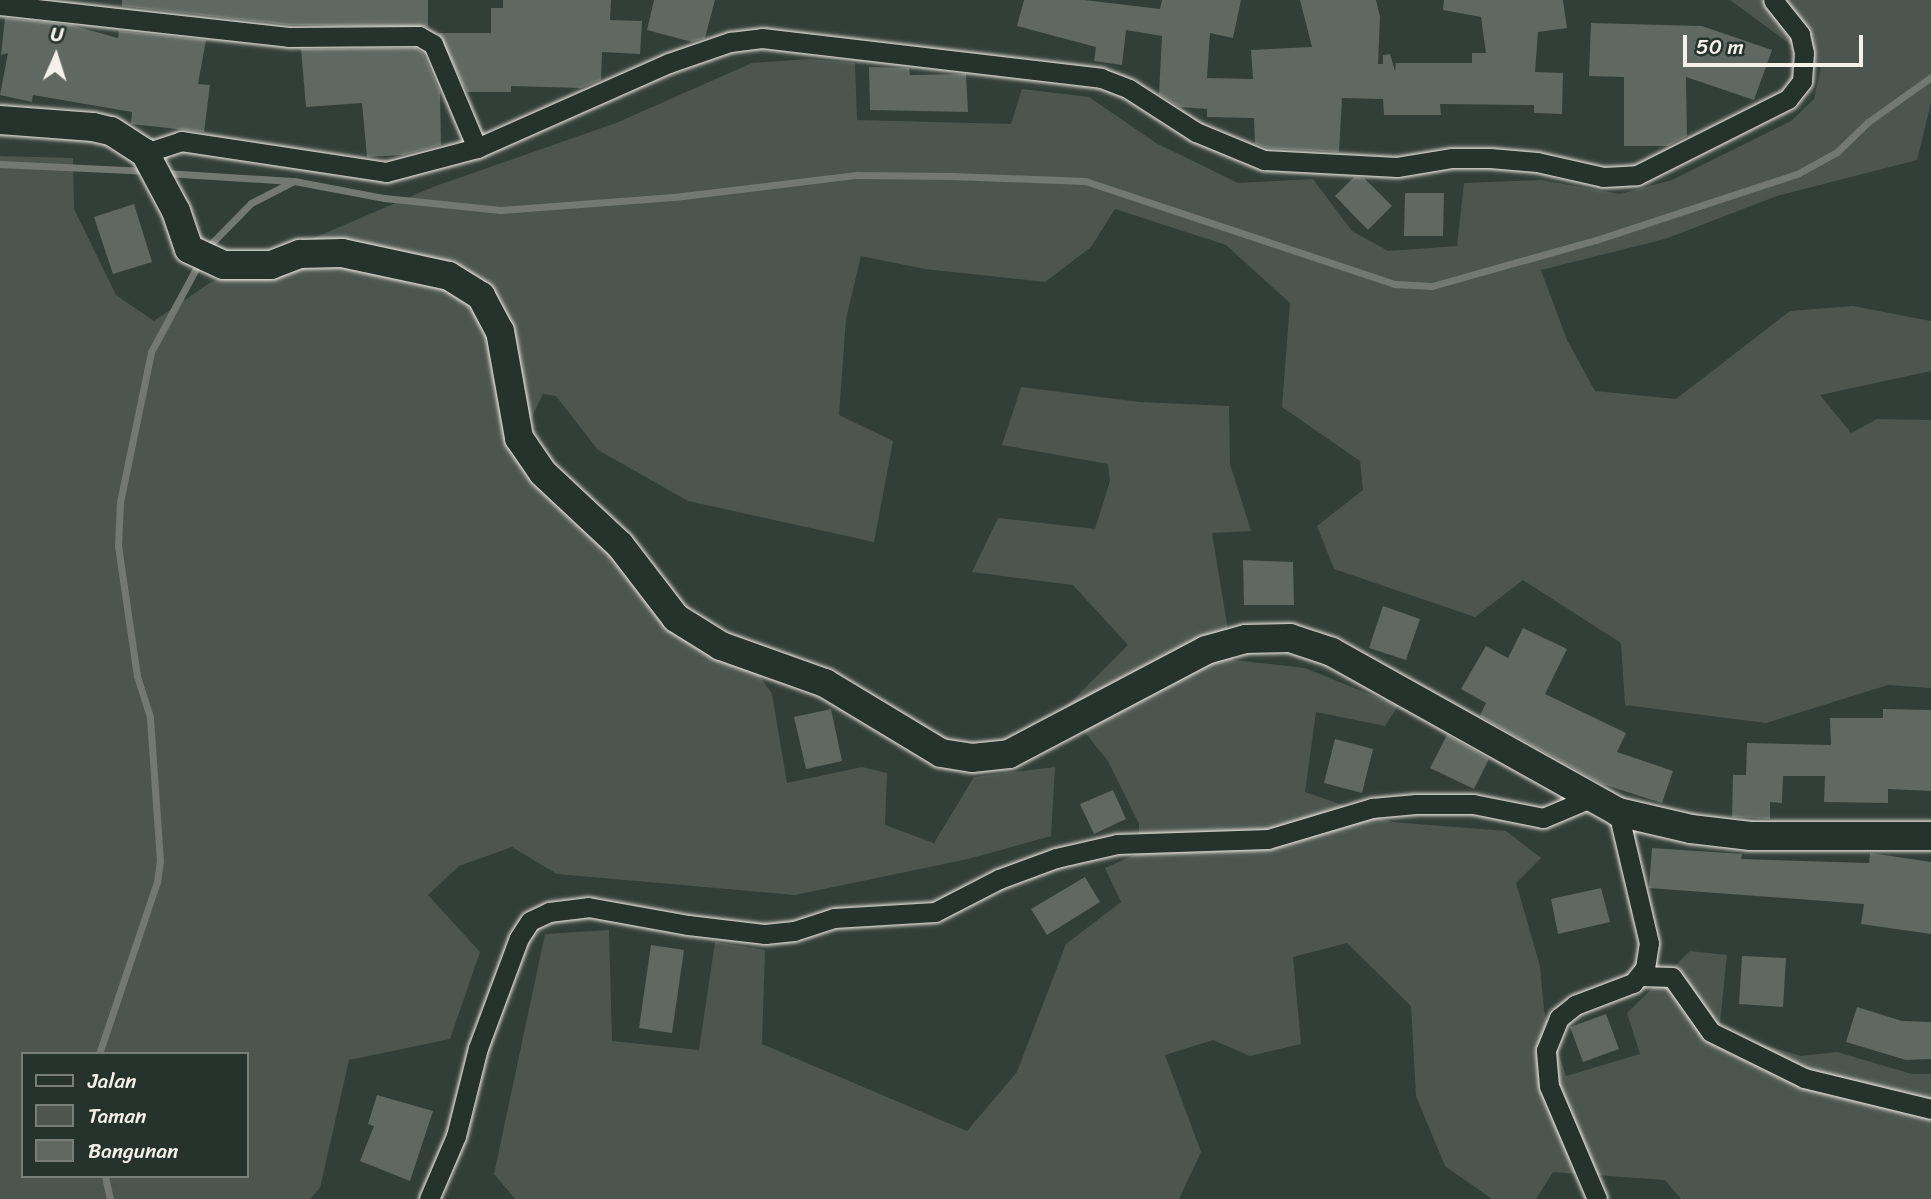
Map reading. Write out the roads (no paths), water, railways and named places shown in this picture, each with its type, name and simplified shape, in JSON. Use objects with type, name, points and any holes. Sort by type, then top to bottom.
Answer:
[{"type":"street","points":[[145,153],[181,141],[386,172],[477,148],[669,63],[730,42],[762,38],[1101,78],[1129,89],[1196,132],[1264,160],[1397,167],[1452,158],[1490,158],[1537,162],[1603,177],[1637,175],[1788,99],[1802,81],[1804,53],[1800,34],[1773,0]]},
{"type":"street","points":[[0,5],[288,37],[419,36],[433,44],[477,148]]},
{"type":"street","points":[[0,120],[93,127],[111,131],[145,153],[176,211],[189,249],[224,265],[271,265],[300,254],[342,253],[449,276],[481,296],[500,331],[519,438],[543,473],[620,545],[676,618],[721,646],[825,683],[941,753],[972,758],[1009,754],[1206,650],[1246,639],[1290,638],[1332,652],[1588,799],[1618,812],[1691,829],[1751,836],[1931,836]]},
{"type":"street","points":[[429,1199],[456,1136],[478,1048],[514,949],[530,921],[549,912],[588,907],[688,925],[765,934],[794,932],[834,918],[935,912],[999,879],[1056,858],[1117,844],[1268,839],[1372,808],[1416,804],[1473,804],[1543,818],[1588,799]]},
{"type":"street","points":[[1618,812],[1650,943],[1640,976]]},
{"type":"street","points":[[1597,1199],[1549,1086],[1546,1050],[1559,1018],[1575,1005],[1640,976],[1672,977],[1710,1032],[1804,1078],[1931,1110]]},
{"type":"waterway","points":[[205,250],[251,203],[294,181],[384,198],[500,210],[674,197],[857,175],[951,176],[1085,181],[1395,284],[1432,286],[1596,240],[1797,174],[1837,152],[1868,122],[1931,77]]},
{"type":"waterway","points":[[0,164],[146,171]]},
{"type":"waterway","points":[[165,173],[292,181]]},
{"type":"waterway","points":[[100,1052],[157,882],[160,861],[150,717],[137,676],[118,546],[120,502],[151,352],[200,261]]},
{"type":"waterway","points":[[105,1178],[110,1199]]}]
